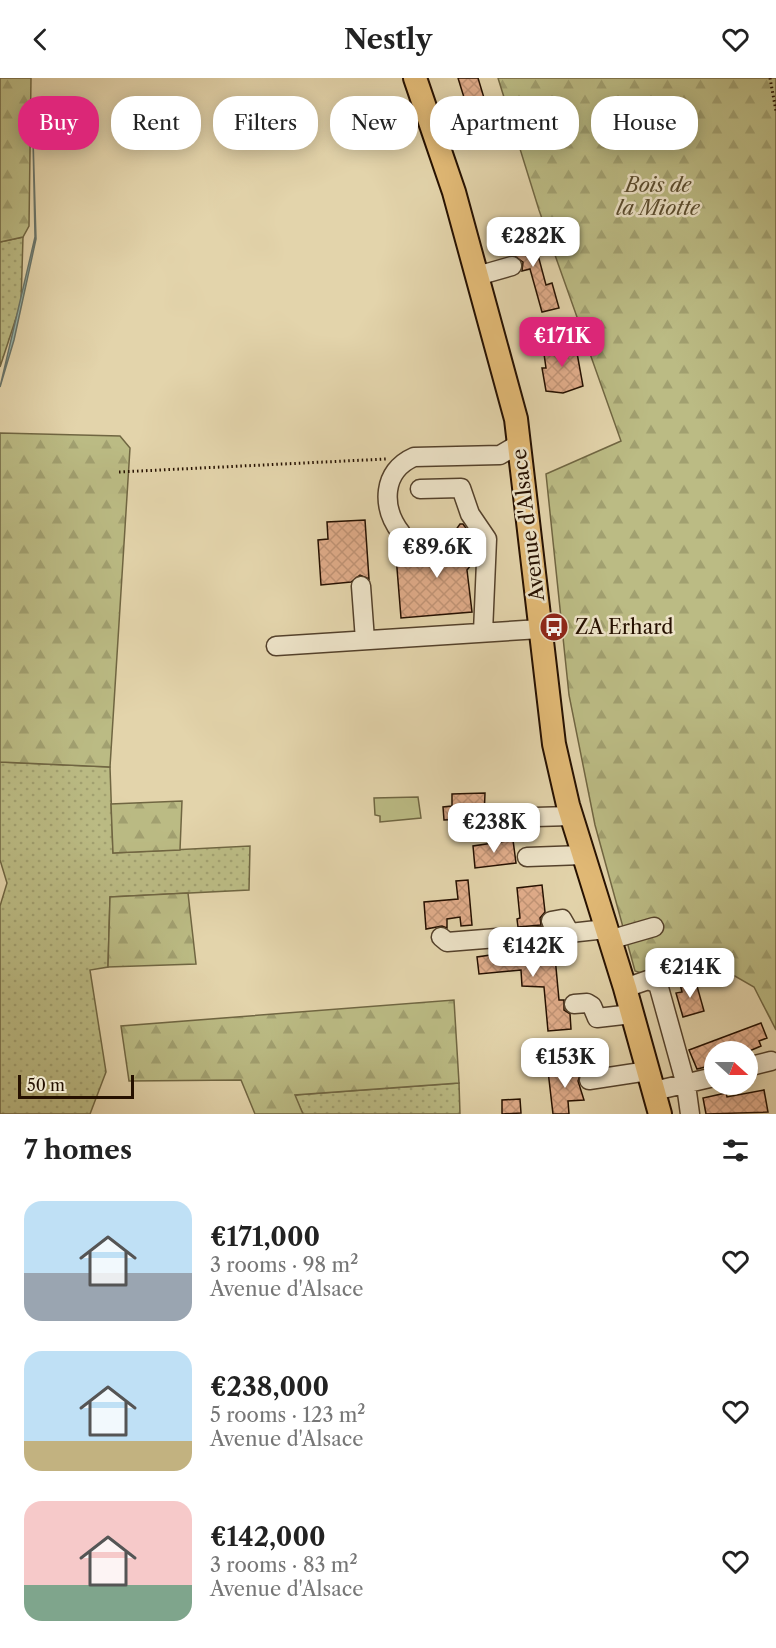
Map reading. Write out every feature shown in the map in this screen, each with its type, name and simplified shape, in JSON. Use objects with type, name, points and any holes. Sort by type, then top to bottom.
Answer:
[{"type":"main road","name":"Avenue d'Alsace","points":[[415,78],[454,192],[516,419],[554,744],[571,816],[625,988],[660,1114]]},
{"type":"lane","points":[[477,276],[512,266]]},
{"type":"lane","points":[[401,533],[392,522],[387,487],[394,472],[405,461],[414,457],[500,455],[519,444]]},
{"type":"lane","points":[[420,489],[461,488],[470,514],[487,539],[483,632]]},
{"type":"lane","points":[[361,586],[365,640]]},
{"type":"lane","points":[[276,646],[540,629]]},
{"type":"lane","points":[[495,818],[571,816]]},
{"type":"lane","points":[[527,857],[583,855]]},
{"type":"lane","points":[[551,921],[562,919],[570,933]]},
{"type":"lane","points":[[441,937],[447,942],[498,938],[506,940],[570,933],[608,934],[654,927]]},
{"type":"lane","points":[[625,988],[648,980],[657,984],[686,1085],[690,1114]]},
{"type":"lane","points":[[574,1004],[587,1003],[592,1006],[597,1018],[632,1014]]},
{"type":"lane","points":[[758,1064],[771,1061]]},
{"type":"lane","points":[[589,1080],[651,1081],[686,1085],[704,1080]]},
{"type":"path","points":[[771,78],[776,111]]},
{"type":"path","points":[[119,472],[394,458],[405,461]]},
{"type":"green space","points":[[0,78],[31,78],[31,96],[18,96],[18,150],[30,150],[29,226],[23,237],[0,242]]},
{"type":"green space","name":"Bois de la Miotte","points":[[498,78],[776,78],[776,1030],[754,987],[702,957],[648,975],[635,971],[595,825],[569,695],[546,474],[621,441],[539,210],[520,150],[579,150],[579,96],[504,96]]},
{"type":"green space","points":[[23,237],[21,303],[0,367],[0,242]]},
{"type":"green space","points":[[0,433],[120,436],[130,448],[110,767],[0,762]]},
{"type":"green space","points":[[0,762],[110,767],[113,853],[250,846],[249,890],[110,897],[108,967],[90,970],[106,1072],[90,1114],[0,1114],[0,906],[7,883],[0,860]]},
{"type":"green space","points":[[418,797],[421,818],[380,822],[380,816],[375,815],[374,798]]},
{"type":"green space","points":[[182,801],[180,850],[113,853],[111,804]]},
{"type":"green space","points":[[188,893],[196,964],[108,967],[110,897]]},
{"type":"green space","points":[[454,1000],[459,1083],[295,1095],[303,1114],[255,1114],[241,1080],[129,1081],[121,1026]]},
{"type":"green space","points":[[459,1083],[460,1114],[303,1114],[294,1095]]},
{"type":"water","points":[[33,150],[36,239],[14,340],[0,387],[35,237]]},
{"type":"building","points":[[458,78],[478,78],[483,96],[464,96]]},
{"type":"building","points":[[531,229],[546,285],[552,283],[559,308],[542,312],[530,269],[522,271],[523,262],[513,255],[508,235]]},
{"type":"building","points":[[575,342],[583,386],[563,393],[546,391],[542,368],[546,368],[543,347]]},
{"type":"building","points":[[365,520],[369,579],[360,575],[351,582],[321,585],[318,540],[328,539],[327,522]]},
{"type":"building","points":[[460,524],[463,524],[476,542],[475,560],[467,570],[472,612],[401,618],[396,556],[448,553],[448,541]]},
{"type":"building","points":[[485,793],[484,818],[444,820],[443,807],[452,806],[452,794]]},
{"type":"building","points":[[513,840],[516,863],[475,868],[473,846]]},
{"type":"building","points":[[468,880],[472,925],[461,926],[460,917],[447,919],[447,928],[442,926],[426,929],[424,902],[458,899],[456,881]]},
{"type":"building","points":[[542,885],[545,912],[540,918],[541,925],[518,927],[517,919],[520,918],[517,888]]},
{"type":"building","points":[[554,946],[559,1000],[564,1000],[564,1010],[570,1014],[571,1029],[548,1031],[544,987],[522,986],[521,970],[479,974],[477,957]]},
{"type":"building","points":[[695,979],[704,1011],[683,1017],[676,993],[682,992],[680,984]]},
{"type":"building","points":[[761,1023],[767,1038],[759,1041],[761,1046],[758,1047],[758,1041],[713,1041]]},
{"type":"building","points":[[704,1044],[704,1067],[697,1069],[689,1050]]},
{"type":"building","points":[[583,1067],[578,1081],[584,1100],[568,1101],[569,1114],[553,1114],[548,1071]]},
{"type":"building","points":[[764,1090],[768,1112],[706,1114],[703,1098],[717,1095],[726,1095],[727,1097],[758,1095],[758,1091]]},
{"type":"building","points":[[520,1099],[521,1113],[502,1114],[502,1100]]},
{"type":"place","name":"ZA Erhard","points":[[554,627]]}]
